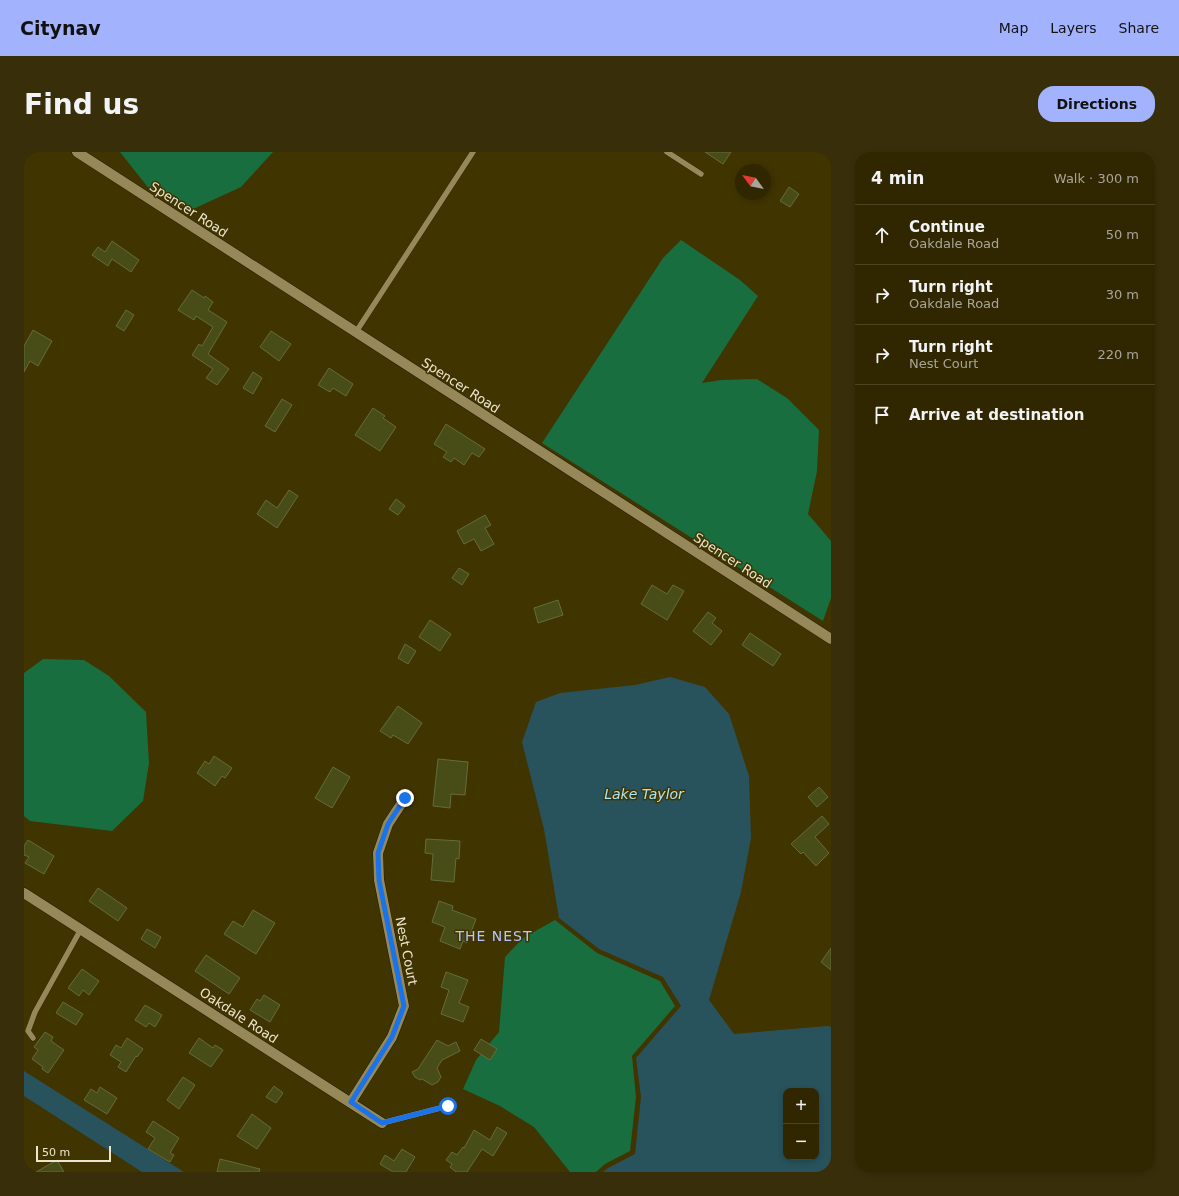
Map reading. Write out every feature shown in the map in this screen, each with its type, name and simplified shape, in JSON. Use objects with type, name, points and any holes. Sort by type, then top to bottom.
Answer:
[{"type":"street","name":"Spencer Road","points":[[77,152],[831,639]]},
{"type":"street","name":"Nest Court","points":[[351,1102],[392,1037],[404,1006],[379,880],[378,853],[388,824],[405,798]]},
{"type":"street","name":"Oakdale Road","points":[[24,893],[382,1123]]},
{"type":"lane","points":[[356,332],[473,152]]},
{"type":"lane","points":[[667,152],[701,174]]},
{"type":"lane","points":[[33,1038],[28,1031],[35,1012],[81,929]]},
{"type":"lane","name":"Oakdale Road","points":[[382,1123],[448,1106]]},
{"type":"green space","points":[[120,152],[273,152],[241,187],[191,210],[150,190]]},
{"type":"green space","points":[[681,240],[740,280],[758,296],[702,383],[721,380],[757,379],[787,398],[819,430],[817,471],[808,514],[831,541],[831,598],[823,621],[542,443],[663,258]]},
{"type":"green space","points":[[43,659],[84,660],[109,676],[146,712],[149,763],[143,801],[112,831],[30,821],[24,816],[24,673]]},
{"type":"green space","points":[[555,920],[597,953],[660,981],[675,1006],[632,1056],[636,1097],[630,1151],[605,1164],[596,1172],[570,1172],[534,1127],[500,1106],[463,1089],[476,1060],[499,1032],[505,957],[523,938]]},
{"type":"water","name":"Lake Taylor","points":[[670,677],[705,687],[729,714],[749,776],[751,838],[741,892],[709,1000],[734,1034],[828,1026],[831,1027],[831,1172],[603,1172],[635,1154],[641,1097],[636,1058],[681,1006],[663,977],[599,949],[559,918],[544,829],[522,742],[536,702],[560,693],[635,685]]},
{"type":"water","points":[[24,1071],[184,1172],[142,1172],[24,1096]]},
{"type":"building","points":[[705,152],[731,152],[723,164]]},
{"type":"building","points":[[789,187],[799,194],[790,207],[780,201]]},
{"type":"building","points":[[112,241],[139,260],[131,272],[112,259],[108,266],[92,255],[98,247],[105,252]]},
{"type":"building","points":[[192,290],[204,298],[205,296],[213,302],[208,310],[227,322],[208,354],[229,369],[217,385],[206,378],[213,369],[192,355],[199,344],[202,346],[213,327],[196,316],[194,320],[178,310]]},
{"type":"building","points":[[126,310],[134,315],[124,331],[116,326]]},
{"type":"building","points":[[33,330],[52,341],[38,366],[30,361],[24,372],[24,346]]},
{"type":"building","points":[[271,331],[291,344],[279,361],[260,347]]},
{"type":"building","points":[[329,368],[353,384],[346,396],[333,388],[330,392],[318,385]]},
{"type":"building","points":[[253,372],[262,378],[253,394],[243,388]]},
{"type":"building","points":[[282,399],[292,405],[275,432],[265,426]]},
{"type":"building","points":[[373,408],[385,416],[383,418],[396,427],[380,451],[355,435]]},
{"type":"building","points":[[446,424],[485,449],[479,457],[472,453],[464,465],[454,458],[451,462],[443,457],[447,452],[434,444]]},
{"type":"building","points":[[289,490],[298,496],[277,528],[257,514],[266,500],[277,508]]},
{"type":"building","points":[[396,499],[405,506],[398,515],[389,509]]},
{"type":"building","points":[[485,515],[491,525],[485,528],[494,544],[481,551],[474,539],[464,544],[457,531]]},
{"type":"building","points":[[459,568],[469,574],[462,585],[452,578]]},
{"type":"building","points":[[652,585],[667,594],[673,585],[684,591],[667,620],[641,604]]},
{"type":"building","points":[[558,600],[563,615],[538,623],[534,608]]},
{"type":"building","points":[[708,612],[716,618],[712,623],[722,631],[711,645],[693,631]]},
{"type":"building","points":[[430,620],[451,634],[440,651],[419,637]]},
{"type":"building","points":[[750,633],[781,654],[773,666],[742,645]]},
{"type":"building","points":[[405,644],[416,651],[408,664],[398,658]]},
{"type":"building","points":[[398,706],[422,723],[408,744],[393,735],[391,738],[380,731]]},
{"type":"building","points":[[214,756],[232,768],[225,778],[222,776],[215,786],[197,773],[205,761],[209,764]]},
{"type":"building","points":[[438,759],[468,762],[465,795],[451,794],[450,808],[433,806]]},
{"type":"building","points":[[333,767],[350,777],[332,808],[315,798]]},
{"type":"building","points":[[819,787],[828,797],[817,807],[808,797]]},
{"type":"building","points":[[822,816],[829,824],[815,837],[829,853],[816,866],[803,852],[801,854],[791,844]]},
{"type":"building","points":[[426,839],[460,841],[459,859],[456,858],[454,882],[431,880],[433,854],[425,853]]},
{"type":"building","points":[[28,840],[54,856],[44,874],[25,863],[29,857],[24,855],[24,846]]},
{"type":"building","points":[[98,888],[127,908],[118,921],[89,901]]},
{"type":"building","points":[[439,901],[453,906],[452,910],[476,919],[467,943],[463,941],[460,949],[440,941],[445,927],[432,922]]},
{"type":"building","points":[[253,910],[275,923],[256,954],[224,934],[233,921],[243,927]]},
{"type":"building","points":[[147,929],[161,937],[155,948],[141,939]]},
{"type":"building","points":[[831,948],[831,970],[821,962]]},
{"type":"building","points":[[206,955],[240,978],[229,994],[195,971]]},
{"type":"building","points":[[82,969],[99,981],[89,995],[83,990],[79,996],[68,988]]},
{"type":"building","points":[[446,972],[468,980],[459,1003],[469,1007],[463,1022],[441,1014],[449,990],[441,987]]},
{"type":"building","points":[[264,995],[280,1005],[270,1022],[250,1010],[257,999],[260,1001]]},
{"type":"building","points":[[63,1002],[83,1014],[76,1025],[56,1013]]},
{"type":"building","points":[[145,1005],[162,1015],[155,1027],[149,1023],[146,1027],[135,1020]]},
{"type":"building","points":[[45,1032],[53,1037],[51,1041],[64,1050],[48,1073],[42,1069],[43,1067],[32,1059],[38,1050],[34,1047]]},
{"type":"building","points":[[127,1038],[143,1049],[137,1057],[136,1056],[126,1072],[118,1067],[121,1062],[110,1055],[116,1045],[121,1048]]},
{"type":"building","points":[[199,1038],[213,1048],[215,1045],[223,1050],[211,1067],[189,1053]]},
{"type":"building","points":[[481,1039],[497,1049],[490,1060],[474,1050]]},
{"type":"building","points":[[437,1040],[448,1046],[456,1042],[460,1051],[442,1060],[437,1068],[441,1077],[438,1082],[432,1085],[415,1077],[412,1072],[418,1069]]},
{"type":"building","points":[[183,1077],[195,1085],[179,1109],[167,1100]]},
{"type":"building","points":[[274,1086],[283,1093],[276,1103],[266,1097]]},
{"type":"building","points":[[100,1087],[117,1098],[107,1114],[84,1100],[91,1089],[97,1093]]},
{"type":"building","points":[[252,1114],[271,1128],[257,1149],[237,1136]]},
{"type":"building","points":[[153,1121],[179,1138],[170,1153],[174,1155],[170,1162],[148,1149],[155,1138],[146,1132]]},
{"type":"building","points":[[497,1127],[507,1133],[493,1156],[482,1149],[467,1172],[456,1172],[450,1167],[452,1164],[446,1160],[452,1152],[457,1155],[463,1147],[464,1148],[474,1130],[490,1140]]},
{"type":"building","points":[[402,1149],[415,1157],[406,1172],[393,1172],[380,1164],[385,1155],[394,1161]]},
{"type":"building","points":[[220,1159],[260,1169],[259,1172],[217,1172]]},
{"type":"building","points":[[57,1160],[64,1172],[36,1172]]},
{"type":"district","name":"THE NEST","points":[[494,936]]},
{"type":"route","points":[[405,798],[388,824],[378,853],[379,880],[404,1006],[392,1037],[351,1102],[382,1123],[448,1106]]}]
